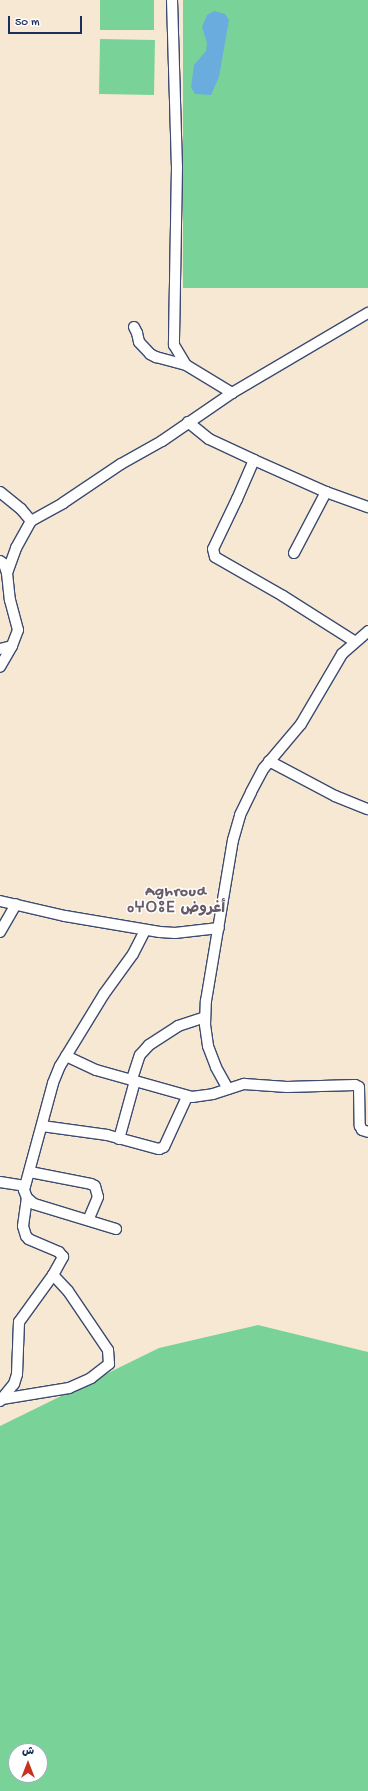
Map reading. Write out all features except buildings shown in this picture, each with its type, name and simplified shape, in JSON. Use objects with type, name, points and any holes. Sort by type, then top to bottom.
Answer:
[{"type":"street","points":[[172,0],[177,167],[174,345],[186,365]]},
{"type":"street","points":[[7,573],[16,548],[31,521],[63,503],[121,464],[162,441],[232,393],[368,313]]},
{"type":"street","points":[[134,327],[139,342],[150,354],[156,358],[186,365],[232,393]]},
{"type":"street","points":[[188,422],[209,439],[326,492],[368,507]]},
{"type":"street","points":[[254,460],[213,549],[215,557],[290,600],[354,641]]},
{"type":"street","points":[[0,492],[21,509],[31,521]]},
{"type":"street","points":[[294,553],[326,492]]},
{"type":"street","points":[[0,561],[4,564],[7,573],[10,600],[18,630],[12,646],[0,667]]},
{"type":"street","points":[[228,1089],[216,1067],[208,1046],[205,1017],[206,1001],[233,840],[240,815],[250,792],[268,761],[301,724],[342,654],[354,641],[368,630]]},
{"type":"street","points":[[0,649],[12,646]]},
{"type":"street","points":[[268,761],[335,796],[368,809]]},
{"type":"street","points":[[0,901],[65,916],[145,930],[175,933],[219,928]]},
{"type":"street","points":[[0,932],[16,904]]},
{"type":"street","points":[[1,1400],[14,1384],[17,1374],[19,1322],[53,1275],[62,1257],[62,1254],[29,1239],[26,1236],[23,1226],[27,1198],[24,1190],[53,1083],[66,1056],[104,994],[133,954],[145,930]]},
{"type":"street","points":[[119,1139],[140,1055],[149,1045],[178,1026],[205,1017]]},
{"type":"street","points":[[66,1056],[96,1070],[134,1080],[187,1097],[202,1097],[244,1084],[287,1087],[355,1085],[359,1087],[360,1126],[362,1130],[368,1132]]},
{"type":"street","points":[[42,1126],[119,1139],[158,1149],[164,1147],[187,1097]]},
{"type":"street","points":[[30,1172],[92,1184],[95,1186],[98,1192],[98,1197],[88,1220]]},
{"type":"street","points":[[0,1182],[25,1186]]},
{"type":"street","points":[[27,1198],[34,1204],[116,1229]]},
{"type":"street","points":[[1,1400],[69,1388],[92,1378],[110,1364],[108,1350],[68,1291],[53,1275]]},
{"type":"green space","points":[[100,0],[154,0],[154,30],[100,30]]},
{"type":"green space","points":[[183,0],[368,0],[368,288],[183,288]]},
{"type":"green space","points":[[100,39],[155,40],[154,95],[99,94]]},
{"type":"green space","points":[[258,1325],[368,1352],[368,1791],[0,1791],[0,1426],[159,1348]]},
{"type":"water","points":[[214,11],[225,14],[229,20],[219,77],[211,95],[195,94],[191,87],[194,65],[206,51],[207,43],[202,27],[207,15]]},
{"type":"district","name":"Aghroud ⴰⵖⵔⵓⴹ أغروض","points":[[176,900]]}]
